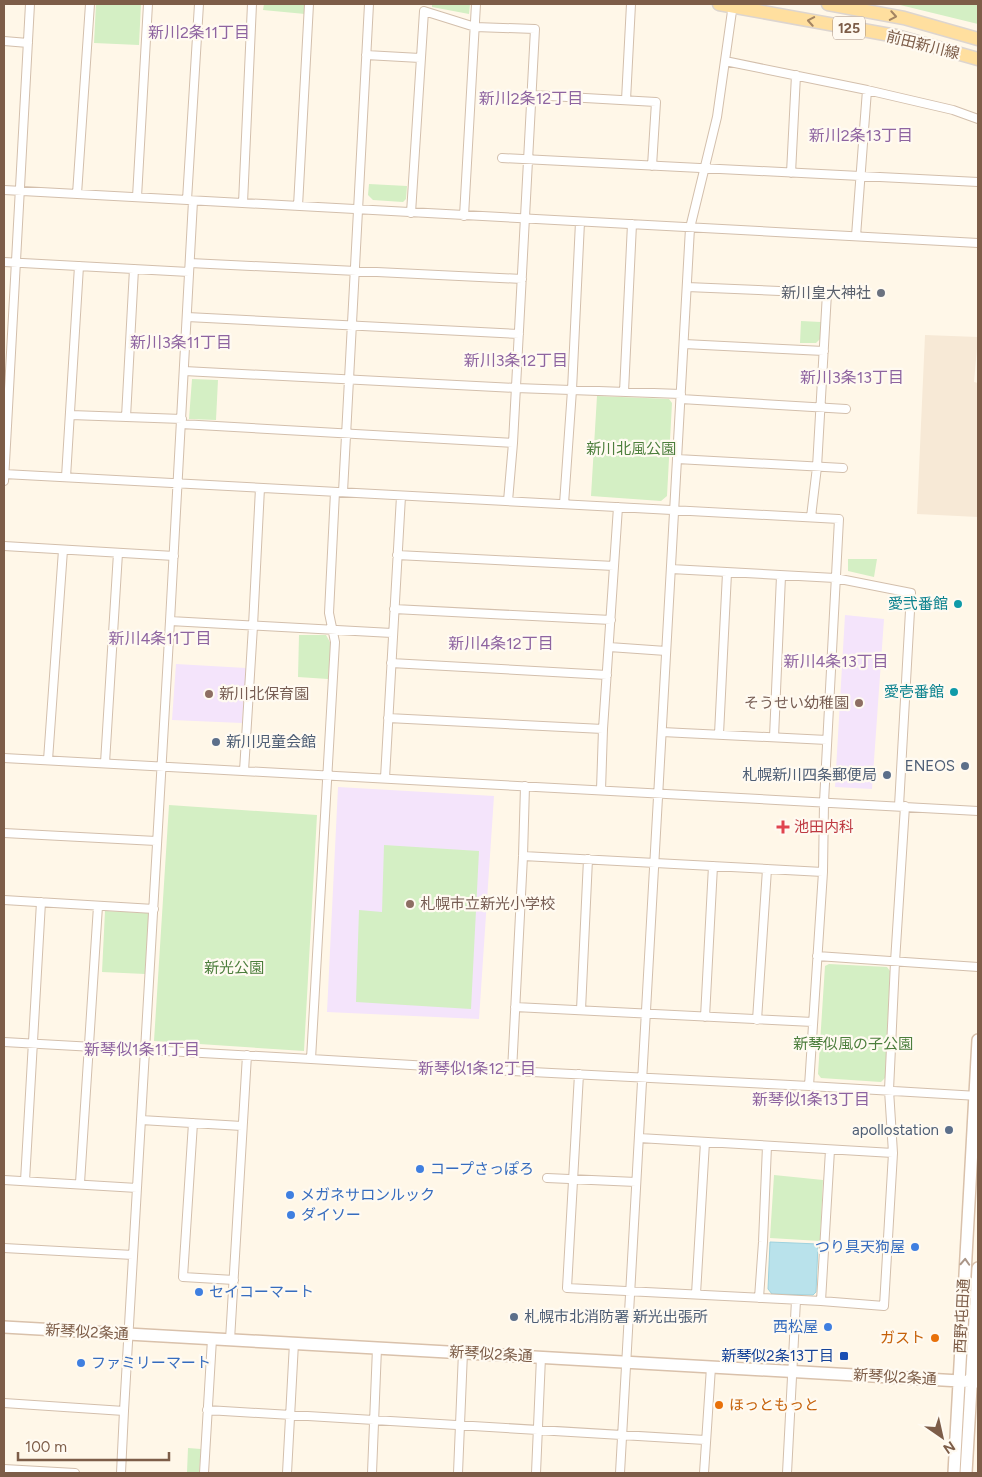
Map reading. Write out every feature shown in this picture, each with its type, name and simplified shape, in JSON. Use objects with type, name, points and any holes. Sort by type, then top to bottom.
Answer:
[{"type":"main road","name":"前田新川線","points":[[719,4],[733,5],[896,36],[978,59]]},
{"type":"main road","name":"前田新川線","points":[[828,4],[904,18],[978,39]]},
{"type":"street","points":[[4,481],[30,4]]},
{"type":"street","points":[[78,194],[90,4]]},
{"type":"street","points":[[137,197],[148,4]]},
{"type":"street","points":[[121,1473],[136,1188],[154,909],[156,841],[182,422],[190,263],[190,200],[199,4]]},
{"type":"street","points":[[243,203],[252,4]]},
{"type":"street","points":[[298,206],[309,4]]},
{"type":"street","points":[[310,1059],[335,642],[329,613],[346,434],[369,4]]},
{"type":"street","points":[[464,216],[476,4]]},
{"type":"street","points":[[626,100],[632,4]]},
{"type":"street","points":[[620,1473],[690,228],[717,117],[733,5]]},
{"type":"street","points":[[411,213],[424,11],[475,27],[535,29],[513,443],[508,501]]},
{"type":"street","points":[[4,42],[28,43]]},
{"type":"street","points":[[366,55],[420,58]]},
{"type":"street","points":[[725,60],[953,110],[978,119]]},
{"type":"street","points":[[791,173],[796,75]]},
{"type":"street","points":[[856,236],[867,90]]},
{"type":"street","points":[[532,94],[656,102],[652,166]]},
{"type":"street","points":[[502,158],[978,182]]},
{"type":"street","points":[[4,190],[978,243]]},
{"type":"street","points":[[564,504],[572,390],[580,222]]},
{"type":"street","points":[[624,392],[632,224]]},
{"type":"street","points":[[4,262],[189,272]]},
{"type":"street","points":[[190,263],[522,279]]},
{"type":"street","points":[[66,477],[79,266]]},
{"type":"street","points":[[126,417],[134,269]]},
{"type":"street","points":[[687,287],[827,293],[817,467],[812,517]]},
{"type":"street","points":[[187,317],[519,334]]},
{"type":"street","points":[[684,344],[824,351]]},
{"type":"street","points":[[184,371],[624,392],[846,409]]},
{"type":"street","points":[[70,415],[126,417],[346,434],[513,443]]},
{"type":"street","points":[[677,459],[843,468]]},
{"type":"street","points":[[4,474],[839,519],[824,802],[823,872],[809,1086]]},
{"type":"street","points":[[244,771],[260,488]]},
{"type":"street","points":[[385,778],[401,496]]},
{"type":"street","points":[[601,790],[618,507]]},
{"type":"street","points":[[4,546],[174,556]]},
{"type":"street","points":[[48,760],[63,550]]},
{"type":"street","points":[[105,763],[118,553]]},
{"type":"street","points":[[397,555],[614,566]]},
{"type":"street","points":[[579,1074],[567,1288],[884,1306],[893,1153],[889,1090],[911,594],[836,578],[671,569]]},
{"type":"street","points":[[719,734],[727,573]]},
{"type":"street","points":[[774,737],[781,576]]},
{"type":"street","points":[[394,609],[611,620]]},
{"type":"street","points":[[170,621],[392,633]]},
{"type":"street","points":[[609,647],[666,650]]},
{"type":"street","points":[[391,663],[607,674]]},
{"type":"street","points":[[388,718],[604,729]]},
{"type":"street","points":[[662,732],[827,740]]},
{"type":"street","points":[[4,758],[978,811]]},
{"type":"street","points":[[512,1071],[525,786]]},
{"type":"street","points":[[4,833],[156,841]]},
{"type":"street","points":[[523,856],[823,872]]},
{"type":"street","points":[[581,1010],[588,859]]},
{"type":"street","points":[[705,1017],[713,866]]},
{"type":"street","points":[[757,1020],[767,868]]},
{"type":"street","points":[[4,900],[154,909]]},
{"type":"street","points":[[25,1181],[41,902]]},
{"type":"street","points":[[80,1184],[98,906]]},
{"type":"street","points":[[817,956],[978,967]]},
{"type":"street","points":[[515,1006],[813,1022]]},
{"type":"street","name":"西野屯田通","points":[[954,1473],[958,1380],[977,1096],[978,1040]]},
{"type":"street","points":[[4,1042],[977,1096]]},
{"type":"street","points":[[230,1340],[247,1055]]},
{"type":"street","points":[[141,1120],[242,1126]]},
{"type":"street","points":[[193,1123],[183,1277],[234,1280]]},
{"type":"street","points":[[639,1138],[893,1153]]},
{"type":"street","points":[[696,1294],[705,1142]]},
{"type":"street","points":[[758,1298],[763,1242],[767,1146]]},
{"type":"street","points":[[821,1301],[830,1150]]},
{"type":"street","points":[[547,1178],[636,1182]]},
{"type":"street","points":[[4,1180],[136,1188]]},
{"type":"street","points":[[4,1248],[133,1255]]},
{"type":"street","name":"西野屯田通","points":[[966,1473],[975,1382],[978,1268]]},
{"type":"street","points":[[787,1473],[796,1300]]},
{"type":"street","name":"新琴似2条通","points":[[4,1327],[975,1382]]},
{"type":"street","points":[[204,1473],[212,1339]]},
{"type":"street","points":[[287,1473],[294,1343]]},
{"type":"street","points":[[372,1473],[377,1348]]},
{"type":"street","points":[[458,1473],[463,1352]]},
{"type":"street","points":[[536,1473],[541,1357]]},
{"type":"street","points":[[704,1473],[711,1366]]},
{"type":"street","points":[[4,1403],[124,1411]]},
{"type":"street","points":[[207,1410],[705,1440]]},
{"type":"street","points":[[4,1469],[75,1473]]},
{"type":"shaded area","points":[[925,335],[978,337],[974,382],[978,383],[978,517],[917,514]]},
{"type":"shaded area","name":"そうせい幼稚園","points":[[845,615],[884,619],[872,789],[835,787]]},
{"type":"shaded area","name":"新川北保育園","points":[[176,664],[246,668],[242,723],[172,720]]},
{"type":"shaded area","name":"札幌市立新光小学校","points":[[338,787],[494,796],[479,1019],[327,1012]]},
{"type":"green space","points":[[96,4],[141,4],[139,45],[94,43]]},
{"type":"green space","points":[[264,4],[306,4],[305,14],[263,10]]},
{"type":"green space","points":[[432,4],[470,4],[469,14],[432,7]]},
{"type":"green space","points":[[896,4],[978,4],[978,24]]},
{"type":"green space","points":[[369,184],[407,186],[406,199],[403,202],[373,200],[368,195]]},
{"type":"green space","points":[[801,321],[821,322],[820,339],[816,343],[800,343]]},
{"type":"green space","points":[[192,379],[218,380],[216,420],[189,419]]},
{"type":"green space","name":"新川北風公園","points":[[597,396],[669,399],[672,403],[667,496],[661,501],[591,496]]},
{"type":"green space","points":[[848,559],[877,559],[874,577],[848,571]]},
{"type":"green space","points":[[299,635],[326,635],[331,644],[328,679],[298,677]]},
{"type":"green space","name":"新光公園","points":[[169,805],[317,815],[304,1051],[154,1041]]},
{"type":"green space","points":[[384,845],[479,851],[471,1009],[356,1002],[359,910],[382,912]]},
{"type":"green space","points":[[105,911],[149,913],[145,974],[102,972]]},
{"type":"green space","name":"新琴似風の子公園","points":[[829,964],[887,967],[890,971],[885,1078],[881,1082],[821,1078],[818,1074],[825,966]]},
{"type":"green space","points":[[774,1175],[823,1180],[820,1241],[770,1238]]},
{"type":"green space","points":[[188,1448],[201,1449],[199,1472],[187,1472]]},
{"type":"water","points":[[770,1242],[818,1244],[816,1292],[813,1295],[772,1294],[768,1289]]},
{"type":"place","name":"新川皇大神社","points":[[881,293]]},
{"type":"place","name":"愛弐番館","points":[[958,604]]},
{"type":"place","name":"愛壱番館","points":[[954,692]]},
{"type":"place","name":"新川北保育園","points":[[209,694]]},
{"type":"place","name":"そうせい幼稚園","points":[[859,703]]},
{"type":"place","name":"新川児童会館","points":[[216,742]]},
{"type":"place","name":"ENEOS","points":[[965,766]]},
{"type":"place","name":"札幌新川四条郵便局","points":[[887,775]]},
{"type":"place","name":"池田内科","points":[[783,827]]},
{"type":"place","name":"札幌市立新光小学校","points":[[410,904]]},
{"type":"place","name":"apollostation","points":[[949,1130]]},
{"type":"place","name":"コープさっぽろ","points":[[420,1169]]},
{"type":"place","name":"メガネサロンルック","points":[[290,1195]]},
{"type":"place","name":"ダイソー","points":[[291,1215]]},
{"type":"place","name":"つり具天狗屋","points":[[915,1247]]},
{"type":"place","name":"セイコーマート","points":[[199,1292]]},
{"type":"place","name":"札幌市北消防署 新光出張所","points":[[514,1317]]},
{"type":"place","name":"西松屋","points":[[828,1327]]},
{"type":"place","name":"ガスト","points":[[935,1338]]},
{"type":"place","name":"新琴似2条13丁目","points":[[844,1356]]},
{"type":"place","name":"ファミリーマート","points":[[81,1363]]},
{"type":"place","name":"ほっともっと","points":[[719,1405]]},
{"type":"district","name":"新川2条11丁目","points":[[199,32]]},
{"type":"district","name":"新川2条12丁目","points":[[531,98]]},
{"type":"district","name":"新川2条13丁目","points":[[861,135]]},
{"type":"district","name":"新川3条11丁目","points":[[181,342]]},
{"type":"district","name":"新川3条12丁目","points":[[516,360]]},
{"type":"district","name":"新川3条13丁目","points":[[852,377]]},
{"type":"district","name":"新川4条11丁目","points":[[160,638]]},
{"type":"district","name":"新川4条12丁目","points":[[501,643]]},
{"type":"district","name":"新川4条13丁目","points":[[836,661]]},
{"type":"district","name":"新琴似1条11丁目","points":[[142,1049]]},
{"type":"district","name":"新琴似1条12丁目","points":[[477,1068]]},
{"type":"district","name":"新琴似1条13丁目","points":[[811,1099]]}]
